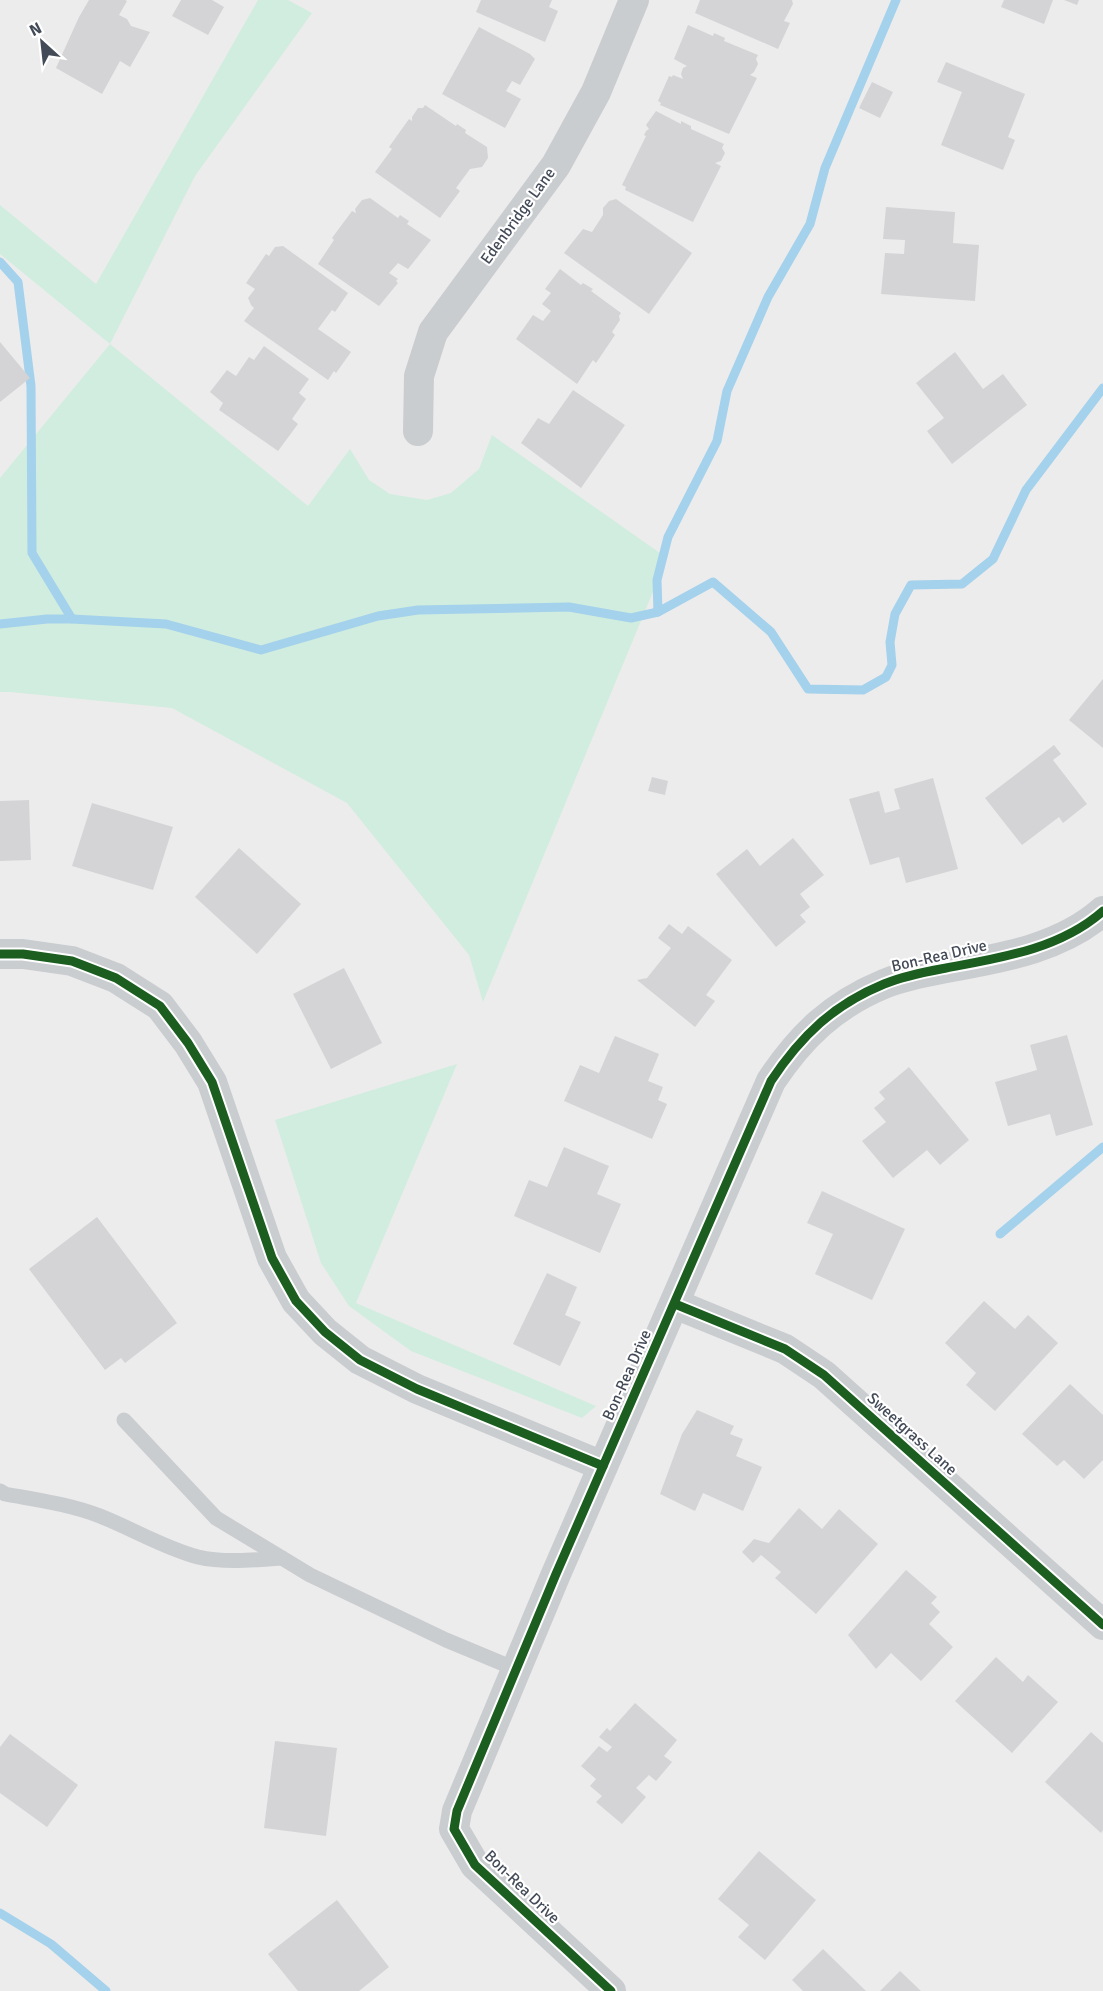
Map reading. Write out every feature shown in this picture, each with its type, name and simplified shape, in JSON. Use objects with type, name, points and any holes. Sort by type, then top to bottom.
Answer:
[{"type":"street","name":"Edenbridge Lane","points":[[418,431],[419,376],[433,332],[556,165],[596,92],[634,0]]},
{"type":"street","name":"Bon-Rea Drive","points":[[612,1991],[475,1865],[454,1828],[456,1811],[771,1081],[790,1052],[813,1028],[840,1007],[885,984],[1052,943],[1090,923],[1103,911]]},
{"type":"street","points":[[0,954],[23,954],[72,961],[116,978],[160,1006],[188,1042],[212,1082],[272,1258],[296,1302],[325,1332],[360,1360],[417,1389],[603,1466]]},
{"type":"street","name":"Sweetgrass Lane","points":[[675,1304],[784,1349],[824,1375],[1103,1625]]},
{"type":"lane","points":[[124,1420],[216,1518],[310,1575],[436,1635],[516,1669]]},
{"type":"lane","points":[[0,1491],[5,1494],[72,1506],[102,1517],[162,1545],[200,1557],[245,1560],[282,1558]]},
{"type":"green space","points":[[258,0],[288,0],[312,13],[195,176],[110,344],[0,254],[0,205],[96,284]]},
{"type":"green space","points":[[110,344],[308,506],[350,449],[369,480],[390,494],[427,500],[451,493],[479,469],[492,435],[667,558],[483,1002],[469,955],[347,803],[172,708],[0,692],[0,478]]},
{"type":"green space","points":[[457,1064],[356,1303],[596,1406],[582,1418],[411,1351],[349,1306],[321,1263],[275,1120]]},
{"type":"building","points":[[89,0],[127,1],[119,15],[127,19],[131,26],[150,32],[130,67],[120,61],[102,94],[56,68]]},
{"type":"building","points":[[181,0],[212,0],[224,7],[208,35],[172,16]]},
{"type":"building","points":[[481,0],[552,0],[549,7],[558,11],[545,42],[476,12]]},
{"type":"building","points":[[700,0],[792,0],[793,4],[784,21],[790,23],[778,49],[695,13]]},
{"type":"building","points":[[1004,0],[1053,0],[1044,24],[1001,7]]},
{"type":"building","points":[[1064,0],[1079,0],[1077,5]]},
{"type":"building","points":[[688,25],[713,36],[714,33],[725,38],[724,41],[758,55],[756,59],[758,64],[750,75],[757,78],[729,134],[660,105],[658,101],[669,76],[673,75],[683,79],[681,74],[683,68],[687,66],[674,59]]},
{"type":"building","points":[[479,27],[530,54],[535,59],[520,85],[512,81],[506,91],[521,99],[505,128],[442,94]]},
{"type":"building","points":[[946,62],[1025,94],[1008,137],[1015,140],[1003,170],[941,145],[962,92],[937,82]]},
{"type":"building","points":[[872,82],[893,92],[880,118],[859,108]]},
{"type":"building","points":[[425,105],[466,130],[465,133],[487,147],[488,158],[482,167],[470,169],[456,188],[460,191],[440,218],[375,172],[392,149],[389,147],[409,119],[412,121],[418,108],[423,108]]},
{"type":"building","points":[[656,111],[681,124],[681,121],[691,126],[691,129],[724,144],[722,148],[725,153],[721,161],[715,163],[721,166],[693,222],[625,190],[626,187],[622,185],[646,136],[644,135],[649,129],[646,125]]},
{"type":"building","points":[[370,198],[398,218],[400,215],[409,221],[407,224],[431,240],[408,269],[398,263],[389,273],[398,279],[396,281],[398,283],[379,306],[318,264],[334,240],[332,238],[352,211],[356,213],[355,209],[362,200]]},
{"type":"building","points":[[616,199],[692,253],[649,314],[564,253],[583,229],[592,232],[603,215],[603,208],[609,201]]},
{"type":"building","points":[[886,207],[955,212],[953,243],[979,245],[975,301],[881,294],[885,253],[904,254],[905,240],[883,239]]},
{"type":"building","points":[[283,246],[348,293],[335,312],[332,310],[318,329],[351,352],[328,380],[244,321],[254,308],[248,298],[255,289],[246,283],[266,254],[269,256],[275,247]]},
{"type":"building","points":[[560,269],[581,285],[583,283],[593,289],[591,291],[621,313],[620,320],[612,332],[615,335],[596,363],[593,360],[577,384],[516,339],[533,315],[543,321],[551,311],[542,304],[551,293],[545,289]]},
{"type":"building","points":[[0,342],[30,378],[0,402]]},
{"type":"building","points":[[264,346],[309,379],[299,393],[306,399],[292,419],[298,424],[278,451],[219,410],[223,403],[210,392],[227,370],[236,376],[249,357],[254,360]]},
{"type":"building","points":[[955,352],[983,389],[1003,374],[1027,405],[952,464],[927,431],[944,418],[916,383]]},
{"type":"building","points":[[573,390],[625,425],[581,488],[521,443],[538,418],[549,424]]},
{"type":"building","points":[[1103,679],[1103,748],[1069,720]]},
{"type":"building","points":[[1054,745],[1061,754],[1053,760],[1087,804],[1063,823],[1059,817],[1022,845],[985,798]]},
{"type":"building","points":[[652,777],[668,781],[665,795],[648,791]]},
{"type":"building","points":[[933,778],[958,869],[906,883],[899,857],[870,865],[849,799],[879,791],[885,813],[900,809],[894,789]]},
{"type":"building","points":[[29,800],[31,860],[0,861],[0,801]]},
{"type":"building","points":[[92,803],[173,827],[153,890],[72,866]]},
{"type":"building","points":[[793,838],[824,875],[800,894],[810,907],[800,915],[806,922],[776,947],[716,874],[747,849],[760,866]]},
{"type":"building","points":[[239,848],[301,904],[257,954],[195,897]]},
{"type":"building","points":[[669,924],[682,934],[688,926],[732,960],[706,995],[715,1001],[695,1027],[637,980],[647,978],[671,948],[658,938]]},
{"type":"building","points":[[344,968],[382,1043],[331,1069],[293,994]]},
{"type":"building","points":[[1067,1035],[1093,1125],[1056,1136],[1050,1114],[1008,1126],[995,1082],[1037,1070],[1030,1045]]},
{"type":"building","points":[[615,1036],[659,1054],[648,1081],[663,1087],[658,1100],[667,1104],[652,1139],[564,1101],[580,1065],[599,1073]]},
{"type":"building","points":[[909,1067],[969,1140],[940,1165],[927,1150],[893,1178],[862,1141],[886,1122],[874,1108],[885,1099],[879,1092]]},
{"type":"building","points":[[564,1147],[609,1166],[597,1194],[621,1204],[600,1253],[514,1216],[529,1180],[547,1187]]},
{"type":"building","points":[[822,1191],[905,1229],[872,1300],[815,1274],[833,1234],[807,1223]]},
{"type":"building","points":[[97,1217],[177,1323],[125,1363],[121,1358],[105,1370],[29,1269]]},
{"type":"building","points":[[547,1273],[577,1287],[565,1315],[581,1322],[560,1366],[513,1344]]},
{"type":"building","points":[[984,1301],[1015,1329],[1028,1315],[1058,1343],[995,1411],[966,1385],[976,1373],[945,1343]]},
{"type":"building","points":[[1070,1384],[1103,1415],[1103,1460],[1084,1479],[1064,1460],[1057,1466],[1022,1434]]},
{"type":"building","points":[[697,1410],[734,1426],[730,1434],[743,1439],[736,1456],[762,1467],[743,1511],[703,1493],[695,1511],[660,1494],[682,1434]]},
{"type":"building","points":[[799,1508],[822,1529],[839,1509],[878,1544],[816,1614],[775,1578],[781,1572],[761,1555],[753,1563],[742,1552],[754,1539],[769,1543]]},
{"type":"building","points":[[906,1570],[937,1597],[931,1603],[940,1612],[929,1624],[953,1647],[921,1681],[891,1653],[876,1669],[848,1635]]},
{"type":"building","points":[[996,1657],[1023,1682],[1028,1675],[1058,1702],[1012,1753],[955,1701]]},
{"type":"building","points":[[635,1703],[677,1740],[664,1756],[672,1762],[656,1781],[649,1775],[636,1788],[646,1797],[622,1824],[596,1802],[602,1796],[590,1786],[596,1779],[581,1766],[599,1746],[607,1752],[612,1747],[599,1737],[607,1728],[610,1731]]},
{"type":"building","points":[[1091,1732],[1103,1743],[1103,1830],[1101,1833],[1045,1782]]},
{"type":"building","points":[[10,1734],[78,1785],[47,1827],[0,1793],[0,1747]]},
{"type":"building","points":[[275,1741],[337,1748],[326,1836],[264,1828]]},
{"type":"building","points":[[759,1851],[816,1900],[765,1960],[738,1937],[749,1925],[718,1899]]},
{"type":"building","points":[[337,1900],[389,1967],[359,1991],[298,1991],[268,1954]]},
{"type":"building","points":[[823,1949],[866,1991],[803,1991],[792,1980]]},
{"type":"building","points":[[900,1971],[921,1991],[880,1991]]},
{"type":"waterway","points":[[658,612],[657,580],[668,537],[717,441],[727,391],[768,297],[810,224],[825,168],[896,0]]},
{"type":"waterway","points":[[0,262],[18,282],[31,386],[32,553],[72,619]]},
{"type":"waterway","points":[[0,624],[47,619],[166,624],[261,650],[378,616],[418,610],[569,607],[631,618],[658,612],[713,582],[771,632],[808,689],[863,690],[886,677],[892,665],[890,642],[895,614],[911,585],[962,584],[993,559],[1026,490],[1103,388]]},
{"type":"waterway","points":[[1000,1234],[1103,1147]]},
{"type":"waterway","points":[[0,1913],[51,1944],[106,1991]]},
{"type":"cycle path","points":[[611,1991],[475,1865],[454,1829],[457,1811],[556,1574],[771,1081],[806,1036],[834,1012],[866,992],[906,976],[1029,950],[1068,935],[1103,911]]},
{"type":"cycle path","points":[[0,954],[23,954],[72,961],[116,978],[160,1006],[188,1043],[212,1082],[272,1258],[296,1301],[325,1332],[360,1360],[417,1389],[603,1466]]},
{"type":"cycle path","points":[[675,1304],[785,1349],[824,1375],[1103,1625]]}]
